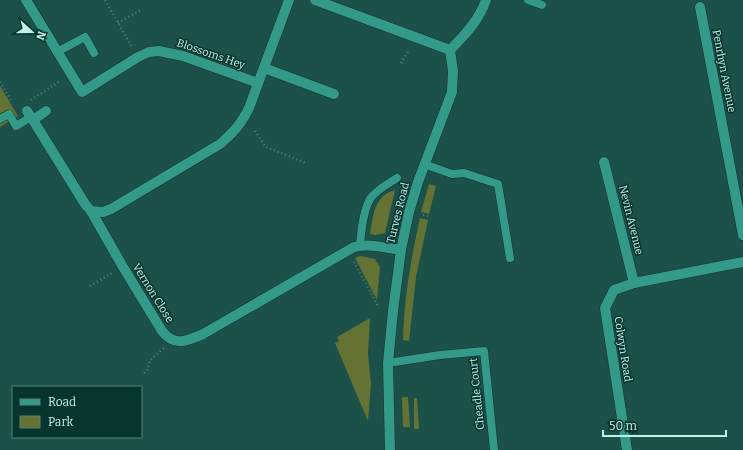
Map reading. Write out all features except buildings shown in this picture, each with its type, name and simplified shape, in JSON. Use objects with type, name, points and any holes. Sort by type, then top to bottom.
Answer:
[{"type":"street","name":"Blossoms Hey","points":[[26,0],[82,92],[138,57],[149,52],[159,51],[169,52],[198,61],[258,83]]},
{"type":"street","points":[[91,211],[103,212],[111,209],[220,144],[236,130],[243,120],[289,0]]},
{"type":"street","points":[[315,0],[450,50],[467,33],[478,17],[486,0]]},
{"type":"street","name":"Penrhyn Avenue","points":[[700,7],[743,235]]},
{"type":"street","name":"Turves Road","points":[[390,450],[388,363],[401,250],[409,212],[424,164],[452,92],[453,71],[450,50]]},
{"type":"street","points":[[264,68],[334,94]]},
{"type":"street","points":[[30,112],[46,111]]},
{"type":"street","name":"Vernon Close","points":[[30,112],[166,337],[173,340],[182,341],[203,334],[348,249],[360,245],[401,250]]},
{"type":"street","name":"Nevin Avenue","points":[[604,162],[634,283]]},
{"type":"street","name":"Colwyn Road","points":[[627,450],[605,308],[614,290],[634,283],[743,262]]},
{"type":"lane","points":[[528,0],[542,6]]},
{"type":"lane","points":[[57,52],[85,37],[94,53]]},
{"type":"lane","points":[[0,119],[9,114],[16,126],[30,112]]},
{"type":"lane","points":[[424,164],[452,174],[464,173],[498,184],[510,258]]},
{"type":"lane","points":[[360,245],[366,209],[370,199],[378,191],[397,178]]},
{"type":"lane","name":"Cheadle Court","points":[[388,363],[440,355],[484,351],[494,450]]},
{"type":"path","points":[[105,0],[138,57]]},
{"type":"path","points":[[118,23],[141,10]]},
{"type":"path","points":[[401,63],[409,50]]},
{"type":"path","points":[[30,112],[71,75]]},
{"type":"path","points":[[0,82],[16,109]]},
{"type":"path","points":[[255,131],[266,147],[306,163]]},
{"type":"path","points":[[423,215],[431,217]]},
{"type":"path","points":[[351,257],[379,308]]},
{"type":"path","points":[[90,286],[123,267]]},
{"type":"path","points":[[144,373],[147,371],[150,360],[164,348]]},
{"type":"green space","points":[[0,86],[18,116],[0,127]]},
{"type":"green space","points":[[429,184],[436,186],[429,214],[421,212]]},
{"type":"green space","points":[[395,190],[385,233],[375,235],[370,234],[374,214],[379,202],[388,193]]},
{"type":"green space","points":[[420,218],[428,220],[416,277],[409,341],[403,340],[406,294]]},
{"type":"green space","points":[[361,256],[375,259],[380,267],[377,300],[355,258]]},
{"type":"green space","points":[[370,318],[368,354],[371,384],[368,421],[335,343],[339,341],[337,337]]},
{"type":"green space","points":[[402,397],[408,397],[410,427],[403,427]]},
{"type":"green space","points":[[414,398],[417,398],[419,429],[414,429]]}]
